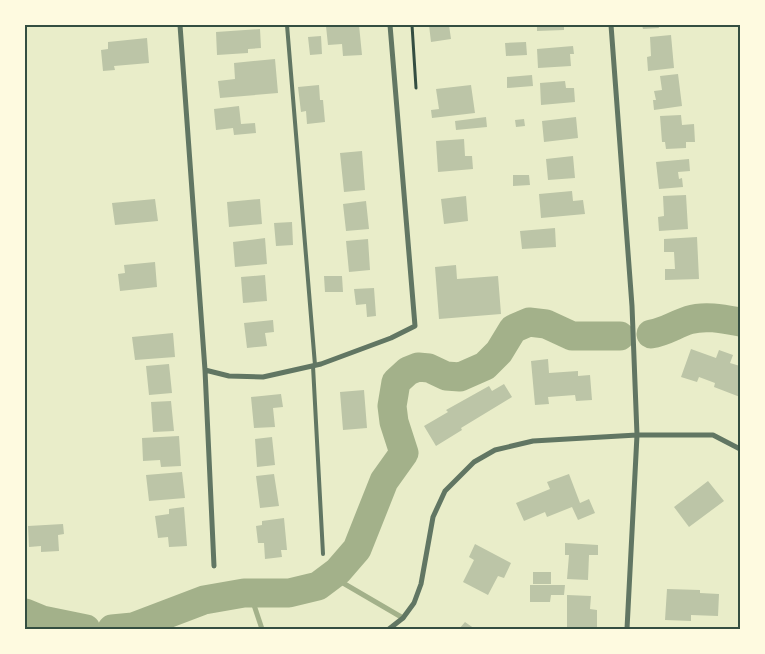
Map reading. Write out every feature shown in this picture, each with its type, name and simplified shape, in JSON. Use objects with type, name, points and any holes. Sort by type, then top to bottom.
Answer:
[{"type":"street","points":[[180,25],[205,370],[214,566]]},
{"type":"street","points":[[205,370],[229,376],[263,377],[314,365],[391,338],[415,326],[390,25]]},
{"type":"street","points":[[611,25],[632,306],[637,435],[628,629]]},
{"type":"street","points":[[389,629],[402,618],[414,603],[420,584],[432,516],[445,491],[474,462],[495,450],[533,441],[637,435],[713,436],[740,449]]},
{"type":"lane","points":[[287,25],[314,365],[322,554]]},
{"type":"path","points":[[412,25],[416,88]]},
{"type":"building","points":[[359,25],[362,55],[343,56],[342,44],[328,45],[326,26]]},
{"type":"building","points":[[429,25],[449,25],[451,39],[431,42]]},
{"type":"building","points":[[537,25],[564,25],[564,30],[537,31]]},
{"type":"building","points":[[642,25],[658,25],[659,28],[643,29]]},
{"type":"building","points":[[260,29],[261,48],[248,49],[248,53],[217,55],[216,32]]},
{"type":"building","points":[[671,35],[674,68],[648,71],[647,57],[651,56],[650,37]]},
{"type":"building","points":[[321,36],[322,54],[310,55],[308,37]]},
{"type":"building","points":[[147,38],[149,63],[114,66],[115,70],[103,71],[101,50],[108,49],[108,42]]},
{"type":"building","points":[[526,42],[527,55],[506,56],[505,43]]},
{"type":"building","points":[[573,46],[574,54],[570,54],[571,66],[538,68],[537,49]]},
{"type":"building","points":[[275,59],[278,93],[220,98],[218,81],[235,79],[234,63]]},
{"type":"building","points":[[678,74],[682,106],[654,110],[653,100],[656,100],[654,91],[662,90],[660,76]]},
{"type":"building","points":[[532,75],[533,86],[507,88],[507,77]]},
{"type":"building","points":[[565,81],[566,88],[574,88],[575,102],[541,105],[540,83]]},
{"type":"building","points":[[319,85],[320,100],[323,100],[325,122],[307,124],[306,111],[301,112],[298,87]]},
{"type":"building","points":[[471,85],[475,113],[432,118],[431,110],[439,109],[436,89]]},
{"type":"building","points":[[239,106],[241,124],[255,123],[256,133],[234,135],[233,128],[216,130],[214,109]]},
{"type":"building","points":[[681,115],[682,125],[694,124],[695,142],[686,142],[686,148],[666,149],[665,142],[662,142],[660,116]]},
{"type":"building","points":[[486,117],[487,127],[456,130],[455,121]]},
{"type":"building","points":[[576,117],[578,138],[544,142],[542,121]]},
{"type":"building","points":[[524,119],[525,126],[516,127],[515,120]]},
{"type":"building","points":[[464,139],[465,156],[472,156],[473,169],[438,172],[436,141]]},
{"type":"building","points":[[362,151],[365,190],[344,192],[340,153]]},
{"type":"building","points":[[573,156],[575,178],[548,180],[546,159]]},
{"type":"building","points":[[689,159],[690,171],[678,172],[679,179],[682,178],[683,187],[659,189],[656,162]]},
{"type":"building","points":[[513,175],[529,175],[530,185],[513,186]]},
{"type":"building","points":[[572,191],[573,201],[583,200],[585,214],[541,218],[539,194]]},
{"type":"building","points":[[686,195],[688,229],[659,231],[658,217],[664,216],[663,196]]},
{"type":"building","points":[[466,196],[468,221],[444,224],[441,199]]},
{"type":"building","points":[[155,199],[158,221],[115,225],[112,203]]},
{"type":"building","points":[[260,199],[262,224],[229,227],[227,202]]},
{"type":"building","points":[[366,201],[369,229],[346,231],[343,204]]},
{"type":"building","points":[[292,222],[293,245],[276,246],[274,223]]},
{"type":"building","points":[[555,228],[556,247],[522,249],[520,231]]},
{"type":"building","points":[[697,237],[699,279],[665,280],[665,269],[675,269],[674,252],[664,252],[664,239]]},
{"type":"building","points":[[265,238],[267,264],[235,267],[233,242]]},
{"type":"building","points":[[368,239],[370,270],[349,272],[346,241]]},
{"type":"building","points":[[155,262],[157,287],[120,291],[118,274],[125,273],[124,265]]},
{"type":"building","points":[[456,265],[457,279],[498,276],[501,314],[439,319],[435,267]]},
{"type":"building","points":[[265,275],[267,301],[243,303],[241,277]]},
{"type":"building","points":[[324,276],[342,276],[343,292],[325,292]]},
{"type":"building","points":[[374,288],[376,316],[367,317],[366,304],[356,305],[354,289]]},
{"type":"building","points":[[273,320],[274,332],[265,333],[267,346],[247,348],[244,323]]},
{"type":"building","points":[[173,333],[175,357],[135,360],[132,337]]},
{"type":"building","points":[[691,349],[716,358],[719,350],[733,355],[730,363],[740,366],[740,397],[714,387],[715,383],[699,377],[697,382],[681,377]]},
{"type":"building","points":[[548,359],[549,373],[578,371],[578,376],[590,375],[592,400],[576,401],[575,395],[548,397],[549,404],[535,405],[531,361]]},
{"type":"building","points":[[169,364],[172,393],[149,395],[146,366]]},
{"type":"building","points":[[504,384],[512,397],[461,428],[462,430],[436,446],[424,426],[448,412],[446,410],[489,386],[492,391]]},
{"type":"building","points":[[364,390],[367,428],[343,430],[340,392]]},
{"type":"building","points":[[281,394],[283,407],[273,408],[275,427],[254,428],[251,397]]},
{"type":"building","points":[[171,401],[174,431],[153,432],[151,402]]},
{"type":"building","points":[[179,436],[181,466],[161,467],[160,460],[143,461],[142,438]]},
{"type":"building","points":[[272,437],[275,465],[257,467],[255,439]]},
{"type":"building","points":[[182,472],[185,498],[149,501],[146,475]]},
{"type":"building","points":[[274,474],[279,506],[260,508],[256,476]]},
{"type":"building","points":[[569,474],[580,503],[589,499],[595,513],[578,520],[572,507],[547,517],[545,512],[524,521],[516,503],[550,489],[547,482]]},
{"type":"building","points":[[708,481],[724,501],[689,527],[674,507]]},
{"type":"building","points":[[184,507],[187,546],[169,547],[168,537],[158,538],[155,516],[169,514],[169,509]]},
{"type":"building","points":[[284,518],[287,550],[281,550],[282,557],[265,559],[264,543],[258,543],[256,526],[262,525],[262,521]]},
{"type":"building","points":[[63,524],[64,534],[58,535],[59,551],[41,552],[41,546],[29,547],[28,526]]},
{"type":"building","points":[[565,543],[598,545],[598,555],[589,555],[588,580],[567,579],[569,555],[565,555]]},
{"type":"building","points":[[475,544],[511,563],[504,578],[498,576],[488,595],[463,582],[474,560],[469,557]]},
{"type":"building","points":[[533,572],[551,572],[551,584],[533,584]]},
{"type":"building","points":[[530,585],[565,585],[564,595],[551,595],[550,602],[530,602]]},
{"type":"building","points":[[667,589],[700,590],[700,593],[719,594],[718,616],[691,615],[691,621],[665,620]]},
{"type":"building","points":[[567,595],[591,596],[590,609],[597,610],[597,629],[567,629]]},
{"type":"building","points":[[465,622],[475,629],[459,629]]},
{"type":"waterway","points":[[651,334],[701,318],[740,322]]},
{"type":"waterway","points":[[112,629],[133,627],[204,600],[244,593],[289,593],[318,586],[338,571],[357,549],[384,481],[404,453],[394,422],[392,406],[396,382],[408,371],[418,367],[429,368],[446,376],[460,377],[485,366],[499,352],[513,329],[529,322],[546,324],[572,336],[620,336]]},
{"type":"waterway","points":[[331,576],[403,618]]},
{"type":"waterway","points":[[250,593],[262,629]]},
{"type":"waterway","points":[[25,613],[42,620],[86,629]]}]
